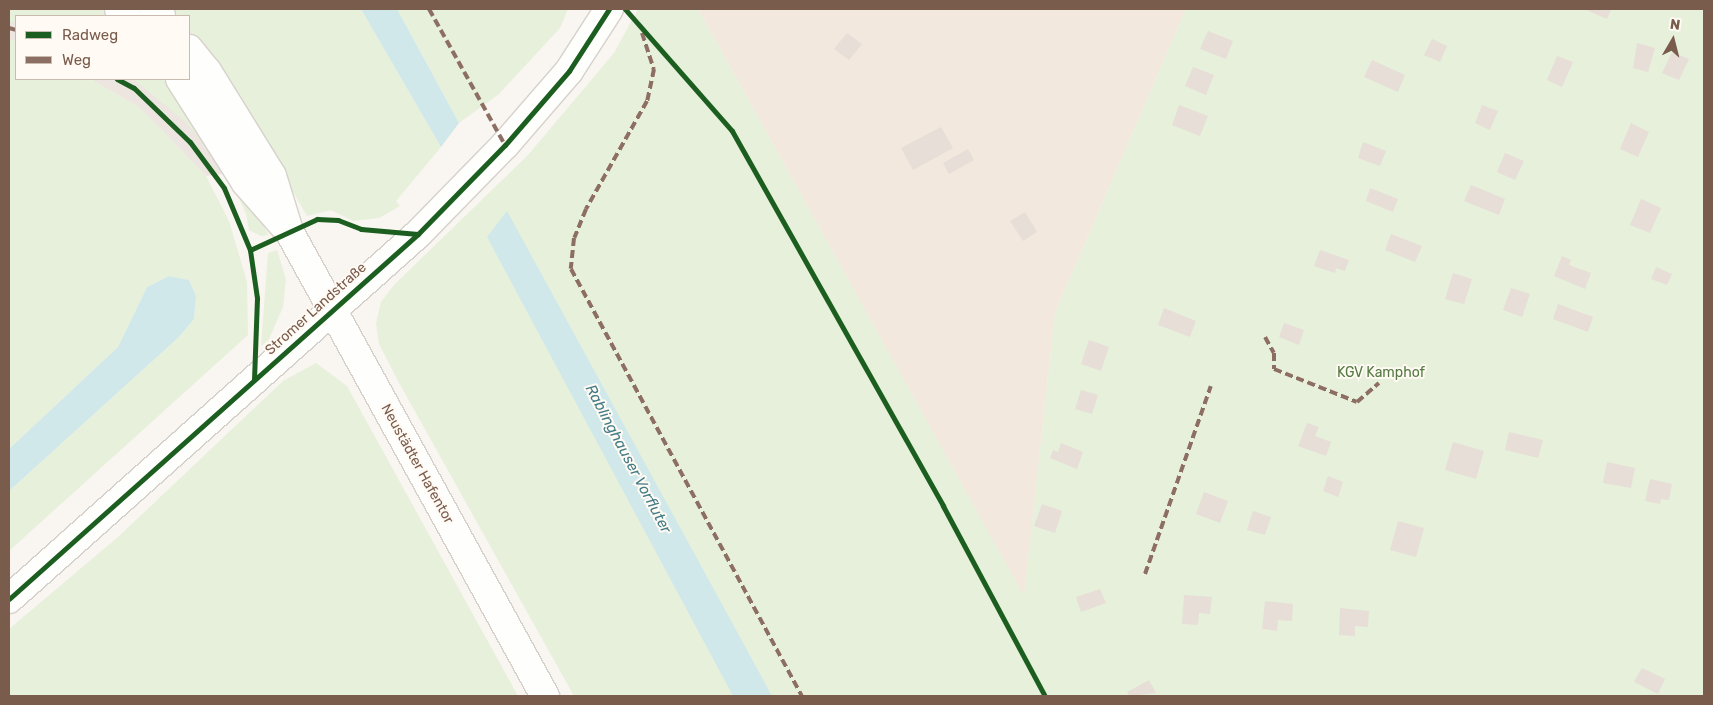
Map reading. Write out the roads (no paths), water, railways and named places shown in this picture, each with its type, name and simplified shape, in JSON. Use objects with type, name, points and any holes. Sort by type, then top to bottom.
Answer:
[{"type":"street","name":"Stromer Landstraße","points":[[9,599],[418,234],[505,145],[569,71],[609,9]]},
{"type":"street","name":"Neustädter Hafentor","points":[[190,50],[207,71],[272,176],[289,231],[546,696]]},
{"type":"street","name":"Neustädter Hafentor","points":[[181,80],[246,183],[289,231]]},
{"type":"water","points":[[361,9],[397,9],[459,123],[441,147]]},
{"type":"water","name":"Rablinghauser Vorfluter","points":[[507,211],[772,696],[733,696],[487,237]]},
{"type":"water","points":[[169,276],[189,280],[196,296],[194,319],[179,337],[9,491],[9,449],[118,347],[147,287]]},
{"type":"park label","name":"KGV Kamphof","points":[[1381,373]]}]
